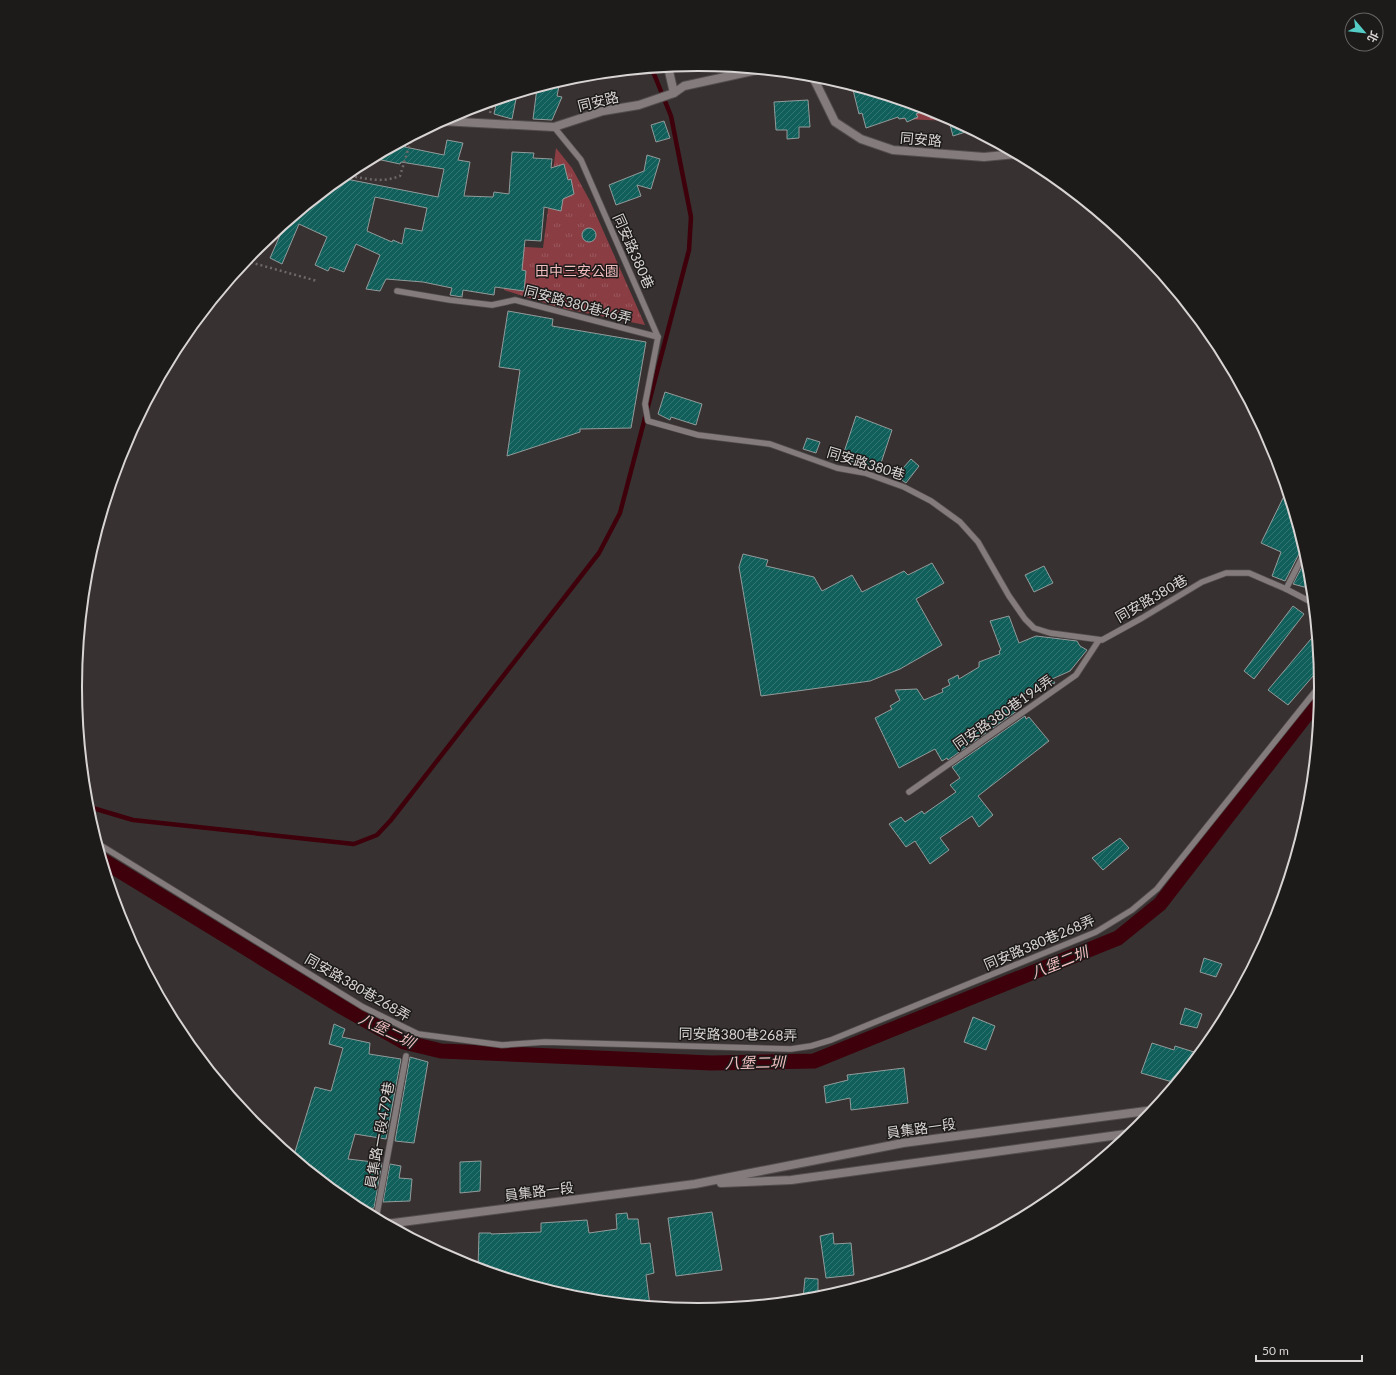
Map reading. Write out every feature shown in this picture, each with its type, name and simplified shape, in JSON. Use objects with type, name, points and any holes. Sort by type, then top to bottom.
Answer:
[{"type":"street","points":[[669,72],[674,93]]},
{"type":"street","name":"同安路","points":[[454,122],[554,127],[603,111],[639,105],[674,93],[684,86],[745,73]]},
{"type":"street","name":"同安路","points":[[816,83],[835,122],[861,139],[893,150],[984,157],[1007,155]]},
{"type":"street","name":"員集路一段","points":[[394,1223],[695,1184],[903,1143],[1145,1111]]},
{"type":"street","name":"員集路一段","points":[[695,1184],[792,1180],[1122,1135]]},
{"type":"lane","name":"同安路380巷","points":[[554,127],[581,160],[658,337],[645,404],[648,422],[698,435],[770,444],[837,468],[865,473],[904,487],[931,502],[960,522],[978,542],[1009,596],[1026,619],[1034,628],[1050,633],[1102,640],[1202,582],[1226,573],[1249,573],[1308,600]]},
{"type":"lane","name":"同安路380巷46弄","points":[[397,291],[492,305],[515,300],[658,337]]},
{"type":"lane","points":[[1286,589],[1301,560]]},
{"type":"lane","name":"同安路380巷194弄","points":[[909,792],[1076,675],[1099,640]]},
{"type":"lane","name":"同安路380巷268弄","points":[[103,847],[364,1007],[418,1034],[502,1045],[544,1042],[791,1049],[811,1046],[831,1040],[927,1001],[1096,932],[1132,910],[1157,889],[1314,693]]},
{"type":"lane","name":"員集路一段479巷","points":[[377,1213],[406,1056]]},
{"type":"path","points":[[353,176],[390,180],[400,176],[410,143]]},
{"type":"path","points":[[252,263],[317,281]]},
{"type":"green space","points":[[886,101],[939,120],[899,119]]},
{"type":"green space","name":"田中三安公園","points":[[556,148],[572,168],[590,201],[645,325],[561,308],[504,290],[508,246],[543,248]]},
{"type":"building","points":[[559,87],[557,96],[562,97],[552,120],[533,119],[536,92]]},
{"type":"building","points":[[853,91],[919,113],[916,114],[918,117],[907,122],[905,118],[899,119],[898,117],[866,128],[862,113],[859,114]]},
{"type":"building","points":[[516,99],[512,119],[494,114],[496,106]]},
{"type":"building","points":[[808,100],[810,127],[799,127],[799,138],[787,139],[787,130],[776,130],[774,102]]},
{"type":"building","points":[[664,121],[670,138],[656,142],[651,125]]},
{"type":"building","points":[[950,125],[965,132],[953,136]]},
{"type":"building","points":[[447,140],[463,143],[458,160],[470,162],[464,196],[493,197],[494,192],[509,194],[512,152],[534,153],[533,158],[552,159],[551,168],[564,164],[568,180],[571,179],[574,194],[563,199],[561,211],[544,207],[541,241],[525,240],[522,270],[526,271],[524,291],[495,287],[494,295],[463,290],[462,297],[450,295],[452,288],[423,282],[386,279],[380,291],[366,289],[380,255],[356,244],[344,272],[330,267],[328,271],[315,265],[327,237],[299,224],[282,264],[270,258],[280,235],[323,198],[349,180],[438,197],[444,169],[401,162],[400,164],[380,160],[405,146],[405,147],[444,155]],"holes":[[[375,197],[427,208],[422,231],[405,228],[402,244],[393,240],[392,242],[367,231]]]},
{"type":"building","points":[[647,155],[660,159],[651,189],[637,185],[641,196],[616,205],[609,185],[644,171]]},
{"type":"building","points":[[586,228],[592,228],[596,232],[596,238],[592,242],[586,242],[582,238],[582,232]]},
{"type":"building","points":[[508,311],[553,319],[552,326],[646,342],[631,428],[580,429],[580,432],[507,456],[520,370],[499,367]]},
{"type":"building","points":[[665,392],[702,404],[696,425],[671,417],[670,420],[658,414]]},
{"type":"building","points":[[856,416],[892,430],[879,469],[842,458]]},
{"type":"building","points":[[807,438],[820,442],[816,453],[803,449]]},
{"type":"building","points":[[911,459],[919,466],[906,483],[896,476]]},
{"type":"building","points":[[1284,496],[1299,553],[1285,581],[1272,576],[1281,552],[1261,543]]},
{"type":"building","points":[[743,554],[768,560],[766,566],[814,577],[822,591],[852,575],[862,592],[904,571],[908,575],[932,563],[944,583],[916,599],[942,645],[900,669],[870,681],[761,696],[739,567]]},
{"type":"building","points":[[1303,565],[1306,587],[1293,584]]},
{"type":"building","points":[[1044,566],[1053,583],[1034,592],[1025,575]]},
{"type":"building","points":[[1293,606],[1304,614],[1254,679],[1244,671]]},
{"type":"building","points":[[1009,616],[1019,643],[1036,636],[1077,641],[1080,646],[1087,650],[1070,671],[1052,679],[1055,683],[1042,686],[1016,697],[1021,708],[948,760],[947,758],[942,761],[935,749],[899,768],[875,718],[892,709],[890,706],[900,700],[895,690],[917,689],[924,700],[943,692],[942,689],[950,685],[948,680],[958,675],[959,679],[979,667],[979,662],[1000,654],[999,651],[1001,650],[990,621]]},
{"type":"building","points":[[1312,638],[1314,675],[1288,705],[1268,690]]},
{"type":"building","points":[[1025,716],[1026,719],[1029,717],[1049,741],[978,796],[993,815],[979,827],[972,816],[940,838],[949,850],[930,864],[915,841],[906,847],[889,824],[901,817],[905,822],[922,811],[924,814],[956,792],[950,785],[960,778],[952,767]]},
{"type":"building","points":[[1120,838],[1129,848],[1103,870],[1092,858]]},
{"type":"building","points":[[1204,958],[1222,964],[1216,977],[1200,972]]},
{"type":"building","points":[[1185,1008],[1202,1014],[1197,1028],[1180,1024]]},
{"type":"building","points":[[973,1017],[995,1026],[986,1050],[964,1042]]},
{"type":"building","points":[[334,1024],[345,1029],[342,1037],[370,1043],[369,1054],[401,1059],[386,1139],[355,1134],[348,1159],[382,1163],[374,1208],[369,1209],[355,1200],[323,1177],[295,1153],[315,1087],[331,1091],[343,1048],[329,1044]]},
{"type":"building","points":[[1152,1043],[1174,1050],[1175,1046],[1194,1052],[1172,1082],[1141,1073]]},
{"type":"building","points":[[410,1057],[428,1062],[414,1143],[395,1141]]},
{"type":"building","points":[[904,1068],[908,1103],[851,1110],[850,1098],[826,1103],[824,1086],[848,1080],[847,1075]]},
{"type":"building","points":[[481,1161],[480,1191],[460,1193],[460,1162]]},
{"type":"building","points":[[390,1164],[401,1166],[399,1178],[412,1179],[410,1201],[383,1202]]},
{"type":"building","points":[[712,1212],[722,1270],[676,1276],[668,1218]]},
{"type":"building","points":[[627,1213],[628,1219],[638,1219],[641,1244],[650,1243],[654,1273],[646,1275],[650,1302],[618,1299],[538,1283],[478,1263],[479,1233],[541,1232],[541,1223],[587,1220],[589,1233],[617,1229],[616,1214]]},
{"type":"building","points":[[833,1233],[834,1244],[851,1243],[854,1275],[826,1278],[820,1236]]},
{"type":"building","points":[[805,1278],[818,1279],[818,1292],[803,1295]]},
{"type":"waterway","points":[[93,808],[133,820],[354,844],[377,835],[391,820],[599,553],[620,513],[689,250],[691,217],[671,116],[653,72]]},
{"type":"waterway","name":"八堡二圳","points":[[108,863],[342,1007],[404,1042],[441,1051],[711,1063],[814,1061],[1118,938],[1160,904],[1314,706]]}]
